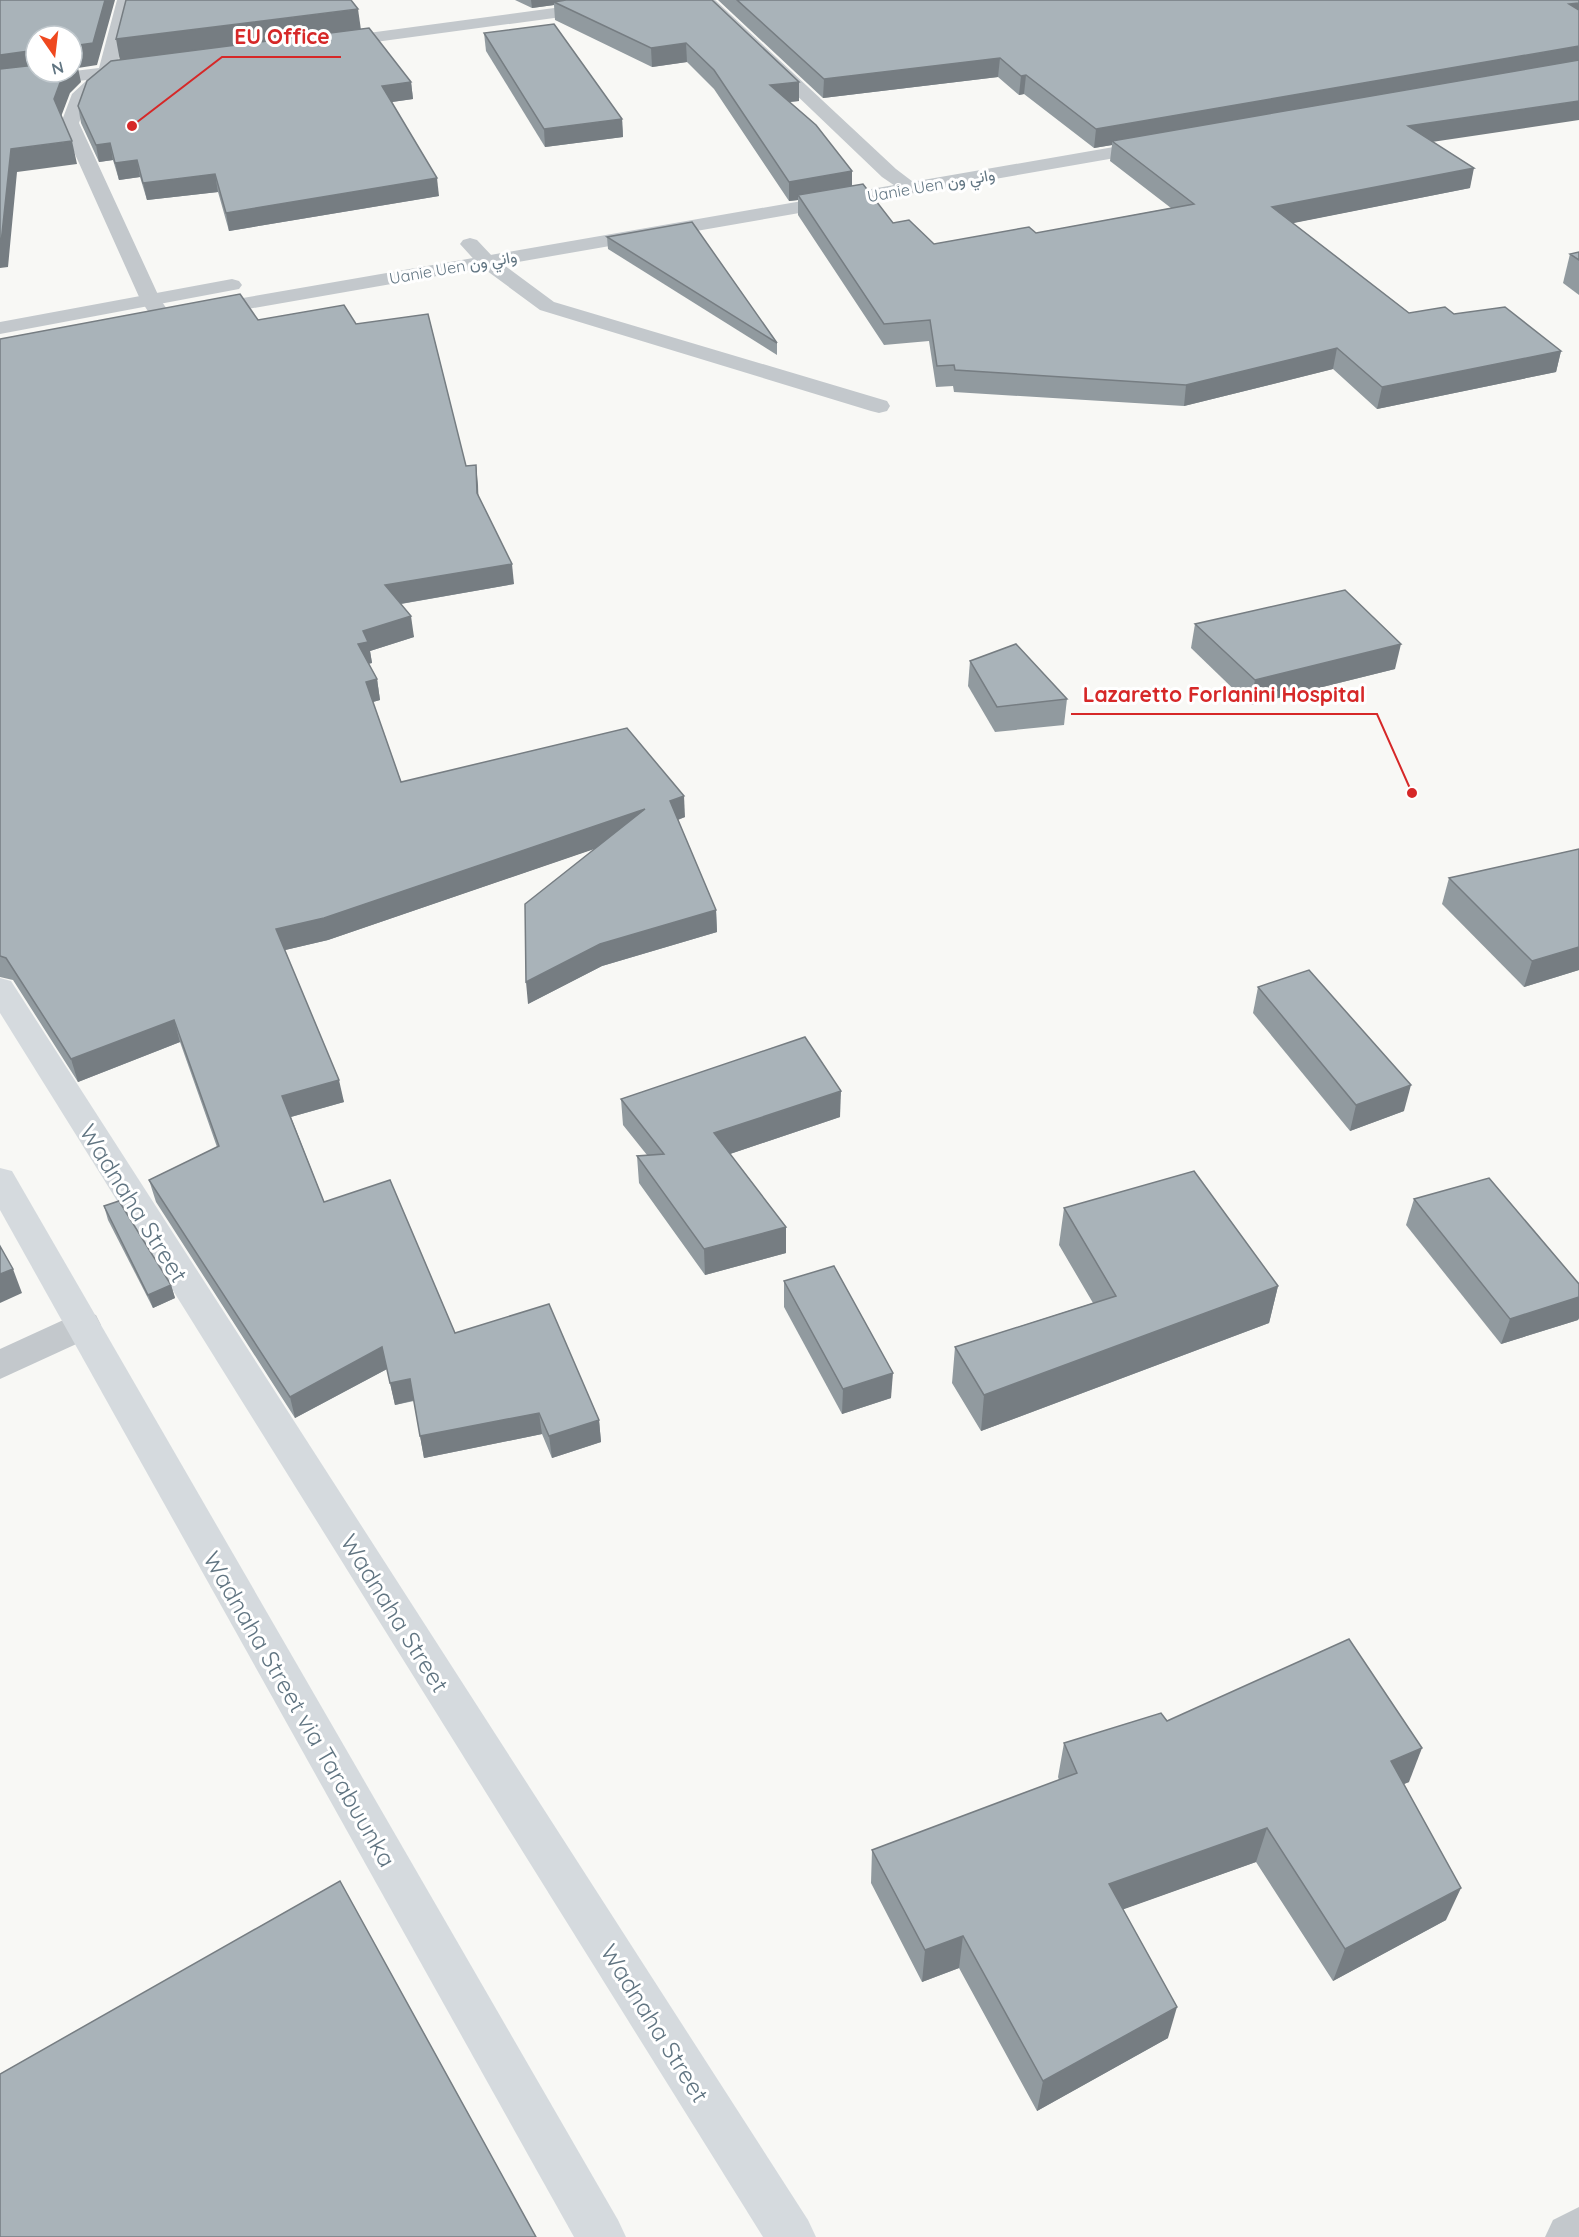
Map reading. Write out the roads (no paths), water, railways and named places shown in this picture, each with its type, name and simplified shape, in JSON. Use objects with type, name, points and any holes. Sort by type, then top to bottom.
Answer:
[{"type":"main road","name":"Wadnaha Street","points":[[0,988],[791,2237]]},
{"type":"main road","name":"Wadnaha Street via Tarabuunka","points":[[0,1180],[601,2237]]},
{"type":"street","points":[[125,0],[106,73],[81,94],[70,123],[150,299],[162,318]]},
{"type":"street","points":[[319,44],[650,0]]},
{"type":"street","points":[[705,0],[889,173]]},
{"type":"street","points":[[0,85],[153,66]]},
{"type":"street","name":"Uanie Uen واني ون","points":[[139,322],[486,261],[911,178],[1169,143]]},
{"type":"street","name":"Uanie Uen واني ون","points":[[866,177],[889,173],[911,178]]},
{"type":"street","name":"Uanie Uen واني ون","points":[[447,248],[493,240]]},
{"type":"street","points":[[470,244],[486,261],[548,306],[879,406]]},
{"type":"street","points":[[0,328],[253,281]]},
{"type":"street","points":[[0,1365],[83,1326]]},
{"type":"street","points":[[1570,2237],[1579,2232]]},
{"type":"place","name":"EU Office","points":[[132,126]]},
{"type":"place","name":"Lazaretto Forlanini Hospital","points":[[1412,793]]}]
